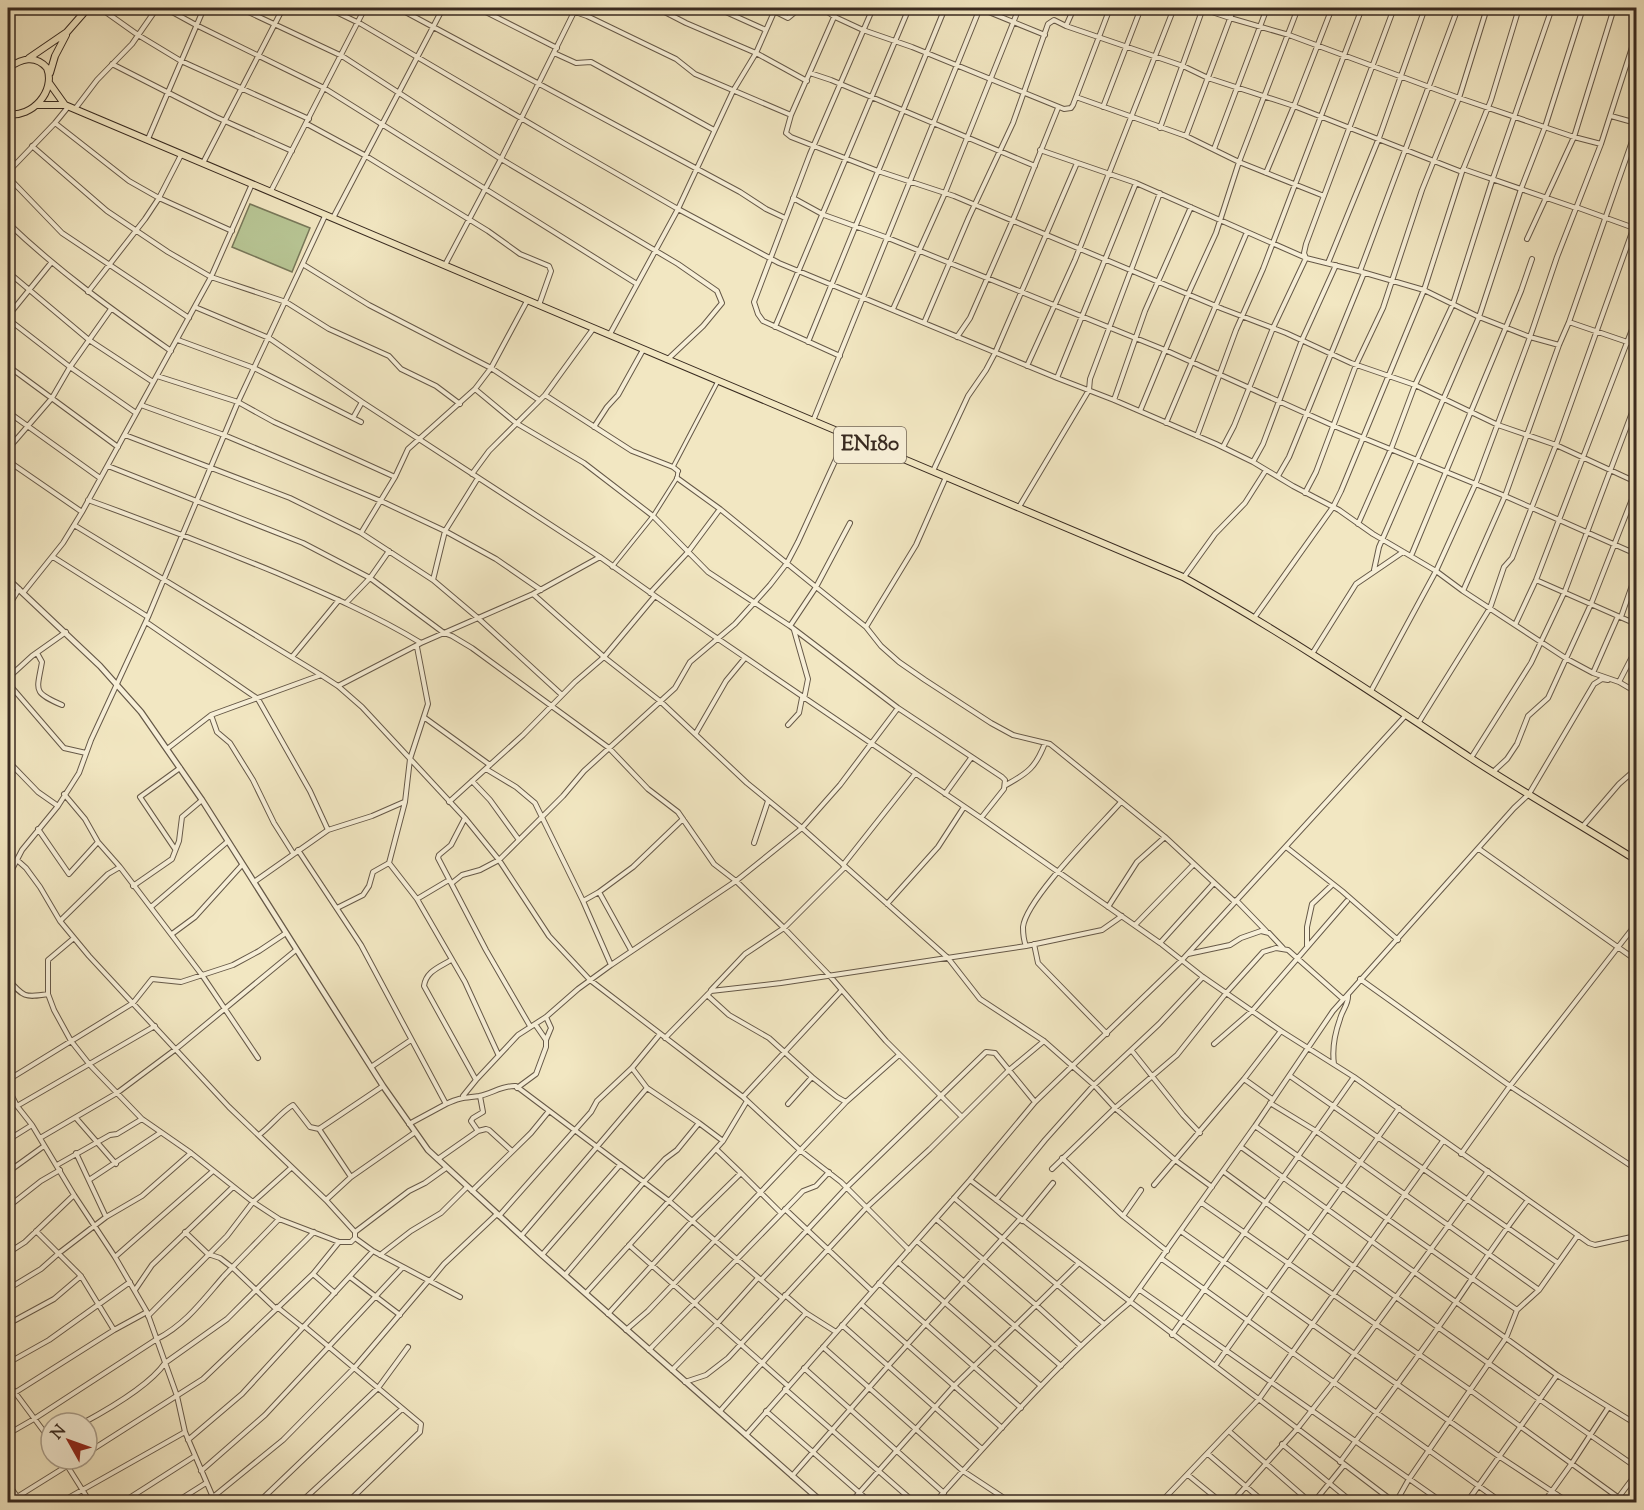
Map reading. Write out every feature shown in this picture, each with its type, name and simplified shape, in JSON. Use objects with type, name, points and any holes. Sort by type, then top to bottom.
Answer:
[{"type":"main road","points":[[8,67],[42,51],[67,32],[87,8]]},
{"type":"main road","points":[[67,32],[55,56],[50,83],[54,92],[69,107]]},
{"type":"main road","points":[[25,59],[43,63],[50,75]]},
{"type":"main road","points":[[8,120],[37,105],[50,83]]},
{"type":"main road","name":"EN180","points":[[37,105],[69,107],[148,139],[538,306],[1184,577],[1371,691],[1471,758],[1633,858]]},
{"type":"main road","points":[[8,114],[16,115]]},
{"type":"street","points":[[100,8],[181,61],[308,122],[470,219],[520,254],[550,267],[549,277],[538,306]]},
{"type":"street","points":[[8,172],[112,64],[138,35],[157,8]]},
{"type":"street","points":[[165,8],[324,88],[637,284]]},
{"type":"street","points":[[148,139],[204,8]]},
{"type":"street","points":[[240,8],[342,56],[501,159],[678,264],[717,291],[722,303],[703,326],[666,360]]},
{"type":"street","points":[[203,163],[283,8]]},
{"type":"street","points":[[328,8],[418,57],[678,209],[770,258],[995,353],[1114,400],[1253,462],[1333,507],[1436,571],[1567,659],[1636,692]]},
{"type":"street","points":[[271,191],[365,8]]},
{"type":"street","points":[[398,8],[785,218]]},
{"type":"street","points":[[8,877],[38,828],[58,806],[79,773],[254,368],[329,217],[366,156],[443,8]]},
{"type":"street","points":[[478,8],[576,63],[591,62],[714,130]]},
{"type":"street","points":[[564,8],[574,10],[676,59],[689,70],[791,115]]},
{"type":"street","points":[[657,8],[756,53],[807,81]]},
{"type":"street","points":[[717,8],[766,30]]},
{"type":"street","points":[[768,8],[790,18],[800,8]]},
{"type":"street","points":[[822,8],[863,30],[927,53],[1064,110],[1071,108],[1076,97],[1110,8]]},
{"type":"street","points":[[838,8],[791,115],[787,135],[878,171],[911,180],[976,205],[1045,236],[1302,340],[1356,365],[1443,397],[1498,425],[1556,445],[1636,482]]},
{"type":"street","points":[[840,356],[760,318],[754,302],[814,145],[873,8]]},
{"type":"street","points":[[776,327],[909,8]]},
{"type":"street","points":[[808,342],[945,8]]},
{"type":"street","points":[[813,421],[958,66],[979,8],[1045,34]]},
{"type":"street","points":[[893,309],[945,193],[1019,8]]},
{"type":"street","points":[[1066,26],[1074,8]]},
{"type":"street","points":[[1103,107],[1141,8]]},
{"type":"street","points":[[1027,366],[1079,249],[1174,8]]},
{"type":"street","points":[[1160,128],[1202,8],[1289,35],[1458,98],[1601,144]]},
{"type":"street","points":[[1186,136],[1234,8]]},
{"type":"street","points":[[1214,149],[1267,8]]},
{"type":"street","points":[[1140,411],[1220,220],[1239,162],[1298,8]]},
{"type":"street","points":[[1266,173],[1332,8]]},
{"type":"street","points":[[1197,436],[1362,8]]},
{"type":"street","points":[[1222,447],[1234,426],[1273,328],[1306,258],[1304,253],[1306,244],[1394,8]]},
{"type":"street","points":[[1328,263],[1379,138],[1425,8]]},
{"type":"street","points":[[1278,476],[1289,457],[1362,272],[1458,8]]},
{"type":"street","points":[[1305,492],[1335,426],[1356,365],[1383,308],[1422,190],[1458,98],[1487,8]]},
{"type":"street","points":[[1254,618],[1333,507],[1424,290],[1463,171],[1486,107],[1491,100],[1519,8]]},
{"type":"street","points":[[1358,524],[1391,448],[1414,385],[1453,304],[1492,181],[1552,8]]},
{"type":"street","points":[[1374,570],[1376,555],[1479,317],[1521,189],[1545,127],[1583,8]]},
{"type":"street","points":[[1527,239],[1574,137],[1614,8]]},
{"type":"street","points":[[445,265],[522,118],[574,10]]},
{"type":"street","points":[[609,335],[698,170],[714,130],[756,53],[774,12]]},
{"type":"street","points":[[924,323],[969,217],[1001,150],[1051,21],[1182,66],[1208,78],[1265,95],[1434,161],[1634,228]]},
{"type":"street","points":[[1371,691],[1436,571],[1475,485],[1611,116],[1636,34]]},
{"type":"street","points":[[112,64],[225,121],[292,151]]},
{"type":"street","points":[[810,73],[1035,166]]},
{"type":"street","points":[[1076,97],[1186,136],[1239,162],[1324,196]]},
{"type":"street","points":[[957,337],[970,318],[1058,108]]},
{"type":"street","points":[[1611,116],[1636,123]]},
{"type":"street","points":[[55,123],[129,181],[159,198],[232,231]]},
{"type":"street","points":[[1463,591],[1505,496],[1528,435],[1636,130]]},
{"type":"street","points":[[32,146],[107,211],[211,277],[286,302],[329,329],[389,356],[401,369],[435,386],[460,404]]},
{"type":"street","points":[[1040,150],[1136,183],[1306,258],[1424,290],[1479,317],[1530,337],[1559,345]]},
{"type":"street","points":[[88,292],[159,198],[181,154]]},
{"type":"street","points":[[933,471],[968,396],[995,353],[1077,163]]},
{"type":"street","points":[[8,177],[62,232],[189,318]]},
{"type":"street","points":[[1057,378],[1136,183]]},
{"type":"street","points":[[8,607],[52,557],[82,513],[211,277],[252,184]]},
{"type":"street","points":[[1019,507],[1089,390],[1090,379],[1160,194]]},
{"type":"street","points":[[793,198],[824,215],[888,238],[1082,318],[1137,338],[1280,400],[1306,414],[1558,518],[1636,554]]},
{"type":"street","points":[[1114,400],[1158,280],[1191,207]]},
{"type":"street","points":[[1419,722],[1490,608],[1504,567],[1512,558],[1556,445],[1636,221]]},
{"type":"street","points":[[8,223],[51,263],[171,351]]},
{"type":"street","points":[[1166,423],[1247,232]]},
{"type":"street","points":[[1411,556],[1447,473],[1532,259]]},
{"type":"street","points":[[51,263],[8,317],[70,367],[136,413]]},
{"type":"street","points":[[304,265],[369,305],[491,368],[539,400]]},
{"type":"street","points":[[1253,462],[1263,444],[1302,340],[1336,265]]},
{"type":"street","points":[[8,272],[89,340],[153,382]]},
{"type":"street","points":[[361,533],[395,477],[408,449],[475,389],[491,368],[527,301]]},
{"type":"street","points":[[195,307],[269,338],[362,402],[600,557],[803,699],[981,818],[1135,925],[1203,977],[1399,1108],[1443,1142],[1589,1243],[1595,1245],[1636,1236]]},
{"type":"street","points":[[8,449],[52,398],[70,367],[111,309]]},
{"type":"street","points":[[1515,625],[1536,580],[1636,319]]},
{"type":"street","points":[[1569,322],[1598,330],[1636,345]]},
{"type":"street","points":[[472,474],[489,451],[544,395],[593,329]]},
{"type":"street","points":[[178,340],[254,368],[361,422]]},
{"type":"street","points":[[594,427],[618,395],[644,349]]},
{"type":"street","points":[[8,366],[118,447]]},
{"type":"street","points":[[157,376],[238,402],[274,422],[395,477]]},
{"type":"street","points":[[673,466],[718,381]]},
{"type":"street","points":[[475,389],[516,423],[584,463],[653,516],[708,572],[792,628],[852,671],[898,708],[1002,777],[1006,785]]},
{"type":"street","points":[[544,395],[632,451],[673,466],[678,471],[677,478],[653,516],[612,567]]},
{"type":"street","points":[[353,418],[362,402]]},
{"type":"street","points":[[1471,758],[1531,663],[1565,591],[1636,402]]},
{"type":"street","points":[[141,405],[224,435],[381,501],[445,531],[496,559],[541,590]]},
{"type":"street","points":[[8,412],[100,478]]},
{"type":"street","points":[[125,435],[290,498],[361,533],[433,580],[562,695]]},
{"type":"street","points":[[417,899],[462,875],[480,870],[499,860],[609,748],[675,688],[690,663],[719,639],[755,602],[787,563],[847,435]]},
{"type":"street","points":[[8,460],[82,513]]},
{"type":"street","points":[[108,466],[303,543],[370,578],[444,633],[472,648],[609,748],[648,789],[678,812],[714,864],[736,881],[784,928],[829,975],[899,1055],[961,1116]]},
{"type":"street","points":[[1184,577],[1215,534],[1245,503],[1266,470]]},
{"type":"street","points":[[866,627],[916,545],[946,476]]},
{"type":"street","points":[[433,580],[445,531],[478,478]]},
{"type":"street","points":[[677,478],[720,509],[866,627],[881,646],[899,662],[1013,735],[1050,744],[1165,837],[1284,948],[1298,957],[1343,999]]},
{"type":"street","points":[[1493,772],[1507,759],[1528,716],[1548,698],[1591,604],[1636,489]]},
{"type":"street","points":[[88,500],[182,534],[346,603],[386,622],[419,645],[428,704],[410,759],[405,802],[389,863],[374,872],[363,896],[337,908]]},
{"type":"street","points":[[650,593],[688,552],[720,509]]},
{"type":"street","points":[[788,725],[799,713],[808,679],[792,628],[850,523]]},
{"type":"street","points":[[74,525],[338,686],[362,707],[465,818],[499,860],[549,936],[590,980],[743,1097],[801,1150],[847,1187],[909,1250]]},
{"type":"street","points":[[346,603],[370,578],[389,551]]},
{"type":"street","points":[[1311,655],[1356,584],[1403,552]]},
{"type":"street","points":[[52,557],[147,619],[258,699],[310,790],[328,830]]},
{"type":"street","points":[[338,686],[444,633],[533,594],[600,557]]},
{"type":"street","points":[[1593,673],[1636,574]]},
{"type":"street","points":[[8,579],[66,632],[141,712],[202,800],[414,1133],[437,1159],[472,1192],[822,1503]]},
{"type":"street","points":[[1536,580],[1636,624]]},
{"type":"street","points":[[533,594],[604,657],[696,733],[747,783],[802,828],[948,958],[986,1004],[1021,1024],[1044,1041],[1094,1085],[1115,1108],[1175,1160],[1212,1187]]},
{"type":"street","points":[[449,802],[604,657],[656,596]]},
{"type":"street","points":[[292,657],[339,600]]},
{"type":"street","points":[[8,678],[66,632]]},
{"type":"street","points":[[1619,682],[1636,649]]},
{"type":"street","points":[[37,653],[42,662],[38,689],[46,698],[62,705]]},
{"type":"street","points":[[696,733],[726,681],[745,658]]},
{"type":"street","points":[[167,749],[211,715],[321,675]]},
{"type":"street","points":[[935,1503],[1041,1386],[1104,1324],[1130,1303],[1256,1126],[1333,1011],[1529,794],[1594,684],[1602,680],[1613,680]]},
{"type":"street","points":[[8,683],[64,748],[86,753]]},
{"type":"street","points":[[463,1097],[518,1035],[546,1017],[590,980],[631,950],[736,881],[802,828],[840,785],[898,708]]},
{"type":"street","points":[[211,715],[218,735],[230,742],[253,780],[274,823],[337,908],[361,945],[446,1104]]},
{"type":"street","points":[[746,1435],[970,1180],[1035,1102],[1182,960],[1406,715]]},
{"type":"street","points":[[425,718],[528,796],[543,815],[611,965]]},
{"type":"street","points":[[981,818],[1006,785],[1033,768],[1040,758],[1045,743]]},
{"type":"street","points":[[944,794],[971,758]]},
{"type":"street","points":[[8,761],[39,792],[58,806]]},
{"type":"street","points":[[176,850],[140,797],[180,768]]},
{"type":"street","points":[[1583,826],[1619,784],[1636,769]]},
{"type":"street","points":[[665,1038],[745,954],[784,928],[844,866],[915,774]]},
{"type":"street","points":[[472,781],[490,800],[519,840]]},
{"type":"street","points":[[64,794],[85,819],[98,842],[172,934],[226,1008],[258,1058]]},
{"type":"street","points":[[133,886],[172,860],[179,841],[183,816],[202,800]]},
{"type":"street","points":[[754,843],[769,801]]},
{"type":"street","points":[[254,882],[328,830],[372,816],[405,802]]},
{"type":"street","points":[[1026,946],[1023,927],[1030,910],[1058,873],[1121,802]]},
{"type":"street","points":[[887,904],[938,847],[964,807]]},
{"type":"street","points":[[465,818],[451,845],[438,856],[486,950],[533,1025],[546,1040]]},
{"type":"street","points":[[583,901],[633,867],[683,819]]},
{"type":"street","points":[[38,828],[68,873],[73,871],[98,842]]},
{"type":"street","points":[[1108,907],[1137,862],[1165,837]]},
{"type":"street","points":[[151,907],[227,842]]},
{"type":"street","points":[[1633,858],[1636,845]]},
{"type":"street","points":[[1286,847],[1342,891],[1398,940]]},
{"type":"street","points":[[1479,849],[1636,960]]},
{"type":"street","points":[[17,860],[40,887],[60,921],[74,938],[229,1107],[326,1200],[355,1232],[356,1238],[380,1255],[460,1297]]},
{"type":"street","points":[[389,863],[417,899],[475,999],[499,1055]]},
{"type":"street","points":[[1135,925],[1194,864]]},
{"type":"street","points":[[172,934],[195,917],[242,865]]},
{"type":"street","points":[[60,921],[108,874],[120,867]]},
{"type":"street","points":[[1160,943],[1214,883]]},
{"type":"street","points":[[1306,947],[1312,904],[1331,886]]},
{"type":"street","points":[[599,892],[631,950]]},
{"type":"street","points":[[1214,1044],[1252,1011],[1347,901]]},
{"type":"street","points":[[711,991],[1026,946],[1102,930],[1122,916]]},
{"type":"street","points":[[1461,1154],[1510,1086],[1636,924]]},
{"type":"street","points":[[1187,954],[1230,945],[1257,932],[1269,933]]},
{"type":"street","points":[[8,1080],[134,1003],[152,979],[177,983],[233,965],[286,933]]},
{"type":"street","points":[[74,938],[48,960],[48,994],[71,1041],[90,1065],[142,1119],[279,1219],[339,1242],[351,1242],[356,1238]]},
{"type":"street","points":[[1034,944],[1038,963],[1107,1034]]},
{"type":"street","points":[[1052,1168],[1189,1042],[1227,992],[1263,952],[1269,948],[1284,948]]},
{"type":"street","points":[[40,1138],[117,1093],[176,1049],[296,950]]},
{"type":"street","points":[[451,960],[430,972],[424,986],[476,1080]]},
{"type":"street","points":[[996,1200],[1094,1085],[1132,1051],[1203,977]]},
{"type":"street","points":[[8,979],[24,996],[29,998],[48,994]]},
{"type":"street","points":[[1360,979],[1510,1086],[1636,1169]]},
{"type":"street","points":[[743,1097],[841,991]]},
{"type":"street","points":[[1334,1064],[1333,1049],[1339,1020],[1348,1001],[1347,994]]},
{"type":"street","points":[[707,995],[729,1014],[761,1032],[812,1077],[846,1102]]},
{"type":"street","points":[[517,1088],[538,1071],[551,1028],[546,1017]]},
{"type":"street","points":[[17,1106],[155,1026]]},
{"type":"street","points":[[1154,1185],[1200,1133],[1281,1031]]},
{"type":"street","points":[[213,1497],[283,1440],[355,1367],[444,1264],[498,1215],[597,1101],[632,1068],[660,1034]]},
{"type":"street","points":[[371,1067],[411,1040]]},
{"type":"street","points":[[685,1382],[706,1375],[728,1358],[867,1208],[1008,1071],[1044,1041]]},
{"type":"street","points":[[1322,1056],[1329,1054],[1333,1049]]},
{"type":"street","points":[[1132,1051],[1200,1133]]},
{"type":"street","points":[[672,1370],[847,1187],[986,1052],[995,1053],[1035,1102]]},
{"type":"street","points":[[626,1330],[648,1311],[846,1102],[899,1055]]},
{"type":"street","points":[[632,1068],[647,1088],[723,1142]]},
{"type":"street","points":[[1290,1076],[1558,1263]]},
{"type":"street","points":[[788,1104],[812,1077]]},
{"type":"street","points":[[1172,1335],[1354,1077]]},
{"type":"street","points":[[1244,1079],[1271,1101],[1539,1290]]},
{"type":"street","points":[[319,1130],[383,1086]]},
{"type":"street","points":[[408,1124],[463,1097],[480,1096],[508,1086],[517,1088],[669,1202],[759,1279],[836,1332]]},
{"type":"street","points":[[8,1088],[17,1106],[32,1125],[130,1281],[148,1314],[177,1396],[185,1432],[215,1503]]},
{"type":"street","points":[[521,1236],[647,1088]]},
{"type":"street","points":[[478,1131],[471,1121],[483,1112],[480,1096]]},
{"type":"street","points":[[586,1293],[723,1142],[747,1101]]},
{"type":"street","points":[[260,1136],[278,1120],[280,1114],[293,1105],[310,1127],[319,1130],[351,1177]]},
{"type":"street","points":[[1215,1366],[1399,1108]]},
{"type":"street","points":[[472,1192],[549,1111]]},
{"type":"street","points":[[76,1119],[116,1164]]},
{"type":"street","points":[[57,1165],[142,1119]]},
{"type":"street","points":[[565,1275],[643,1183],[665,1159],[677,1150],[699,1123]]},
{"type":"street","points":[[8,1140],[32,1125]]},
{"type":"street","points":[[1256,1126],[1517,1310]]},
{"type":"street","points":[[437,1159],[478,1131],[486,1129],[512,1151]]},
{"type":"street","points":[[89,1180],[160,1133]]},
{"type":"street","points":[[326,1200],[351,1177],[414,1133]]},
{"type":"street","points":[[1161,1503],[1259,1399],[1443,1142]]},
{"type":"street","points":[[8,1172],[44,1146]]},
{"type":"street","points":[[1241,1147],[1557,1375],[1636,1424]]},
{"type":"street","points":[[716,1149],[781,1213]]},
{"type":"street","points":[[76,1153],[106,1217]]},
{"type":"street","points":[[8,1289],[41,1269],[106,1217],[142,1196],[190,1153]]},
{"type":"street","points":[[1062,1158],[1124,1216],[1167,1251]]},
{"type":"street","points":[[542,1255],[620,1165]]},
{"type":"street","points":[[8,1397],[114,1330],[148,1314],[227,1236],[253,1202],[291,1168]]},
{"type":"street","points":[[355,1232],[409,1191],[425,1184],[446,1168]]},
{"type":"street","points":[[8,1207],[41,1181],[60,1170]]},
{"type":"street","points":[[115,1257],[213,1171]]},
{"type":"street","points":[[1232,1503],[1334,1382],[1488,1171]]},
{"type":"street","points":[[649,1350],[804,1190],[816,1186],[829,1172]]},
{"type":"street","points":[[1224,1172],[1488,1364],[1636,1467]]},
{"type":"street","points":[[608,1314],[692,1221],[741,1173]]},
{"type":"street","points":[[970,1180],[1395,1503],[1428,1450],[1506,1338],[1517,1310],[1539,1290],[1578,1235]]},
{"type":"street","points":[[792,1476],[1053,1183]]},
{"type":"street","points":[[135,1290],[152,1265],[232,1186]]},
{"type":"street","points":[[380,1255],[411,1231],[441,1214],[467,1187]]},
{"type":"street","points":[[1124,1216],[1141,1190]]},
{"type":"street","points":[[8,1253],[25,1242],[74,1195]]},
{"type":"street","points":[[954,1198],[1104,1324]]},
{"type":"street","points":[[1230,1431],[1312,1503],[1329,1483],[1355,1442],[1456,1302],[1506,1227],[1528,1200]]},
{"type":"street","points":[[1202,1203],[1470,1389],[1619,1498]]},
{"type":"street","points":[[785,1209],[872,1291]]},
{"type":"street","points":[[8,1434],[174,1330],[198,1309],[232,1268],[279,1219]]},
{"type":"street","points":[[936,1219],[1081,1346]]},
{"type":"street","points":[[36,1231],[81,1276],[114,1330]]},
{"type":"street","points":[[185,1232],[208,1254],[220,1258],[276,1307],[355,1367],[421,1424],[420,1432],[348,1503]]},
{"type":"street","points":[[99,1413],[126,1396],[157,1373],[165,1363],[227,1319],[314,1232]]},
{"type":"street","points":[[1182,1232],[1568,1503]]},
{"type":"street","points":[[917,1241],[1061,1366]]},
{"type":"street","points":[[99,1445],[177,1396],[210,1372],[313,1274],[339,1242]]},
{"type":"street","points":[[629,1245],[674,1283],[914,1503]]},
{"type":"street","points":[[188,1440],[242,1394],[373,1251]]},
{"type":"street","points":[[1162,1259],[1501,1503]]},
{"type":"street","points":[[898,1262],[1041,1386]]},
{"type":"street","points":[[851,1503],[954,1386],[1078,1264]]},
{"type":"street","points":[[201,1471],[265,1415],[403,1267]]},
{"type":"street","points":[[313,1274],[335,1293]]},
{"type":"street","points":[[8,1324],[54,1299],[81,1276]]},
{"type":"street","points":[[350,1277],[400,1316]]},
{"type":"street","points":[[8,1363],[49,1340],[130,1281]]},
{"type":"street","points":[[879,1283],[1021,1408]]},
{"type":"street","points":[[1140,1290],[1442,1503]]},
{"type":"street","points":[[861,1304],[1002,1428]]},
{"type":"street","points":[[720,1411],[806,1313]]},
{"type":"street","points":[[842,1325],[982,1449]]},
{"type":"street","points":[[262,1499],[378,1388],[408,1347]]},
{"type":"street","points":[[823,1347],[963,1471],[1010,1503]]},
{"type":"street","points":[[804,1368],[944,1493]]},
{"type":"street","points":[[1467,1503],[1557,1375]]},
{"type":"street","points":[[8,1383],[39,1425]]},
{"type":"street","points":[[1544,1503],[1608,1408]]},
{"type":"street","points":[[301,1503],[402,1409]]},
{"type":"street","points":[[766,1411],[870,1503]]},
{"type":"street","points":[[61,1503],[185,1432]]},
{"type":"street","points":[[1282,1444],[1352,1503]]},
{"type":"street","points":[[1209,1454],[1264,1503]]},
{"type":"street","points":[[123,1503],[195,1456]]},
{"type":"street","points":[[9,1503],[59,1471]]},
{"type":"street","points":[[70,1471],[90,1503]]},
{"type":"street","points":[[1616,1503],[1636,1474]]},
{"type":"street","points":[[1188,1475],[1221,1503]]},
{"type":"street","points":[[176,1503],[206,1483]]},
{"type":"street","points":[[8,1484],[21,1503]]},
{"type":"street","points":[[1168,1495],[1177,1503]]},
{"type":"green space","points":[[250,204],[310,228],[292,272],[232,247]]}]
